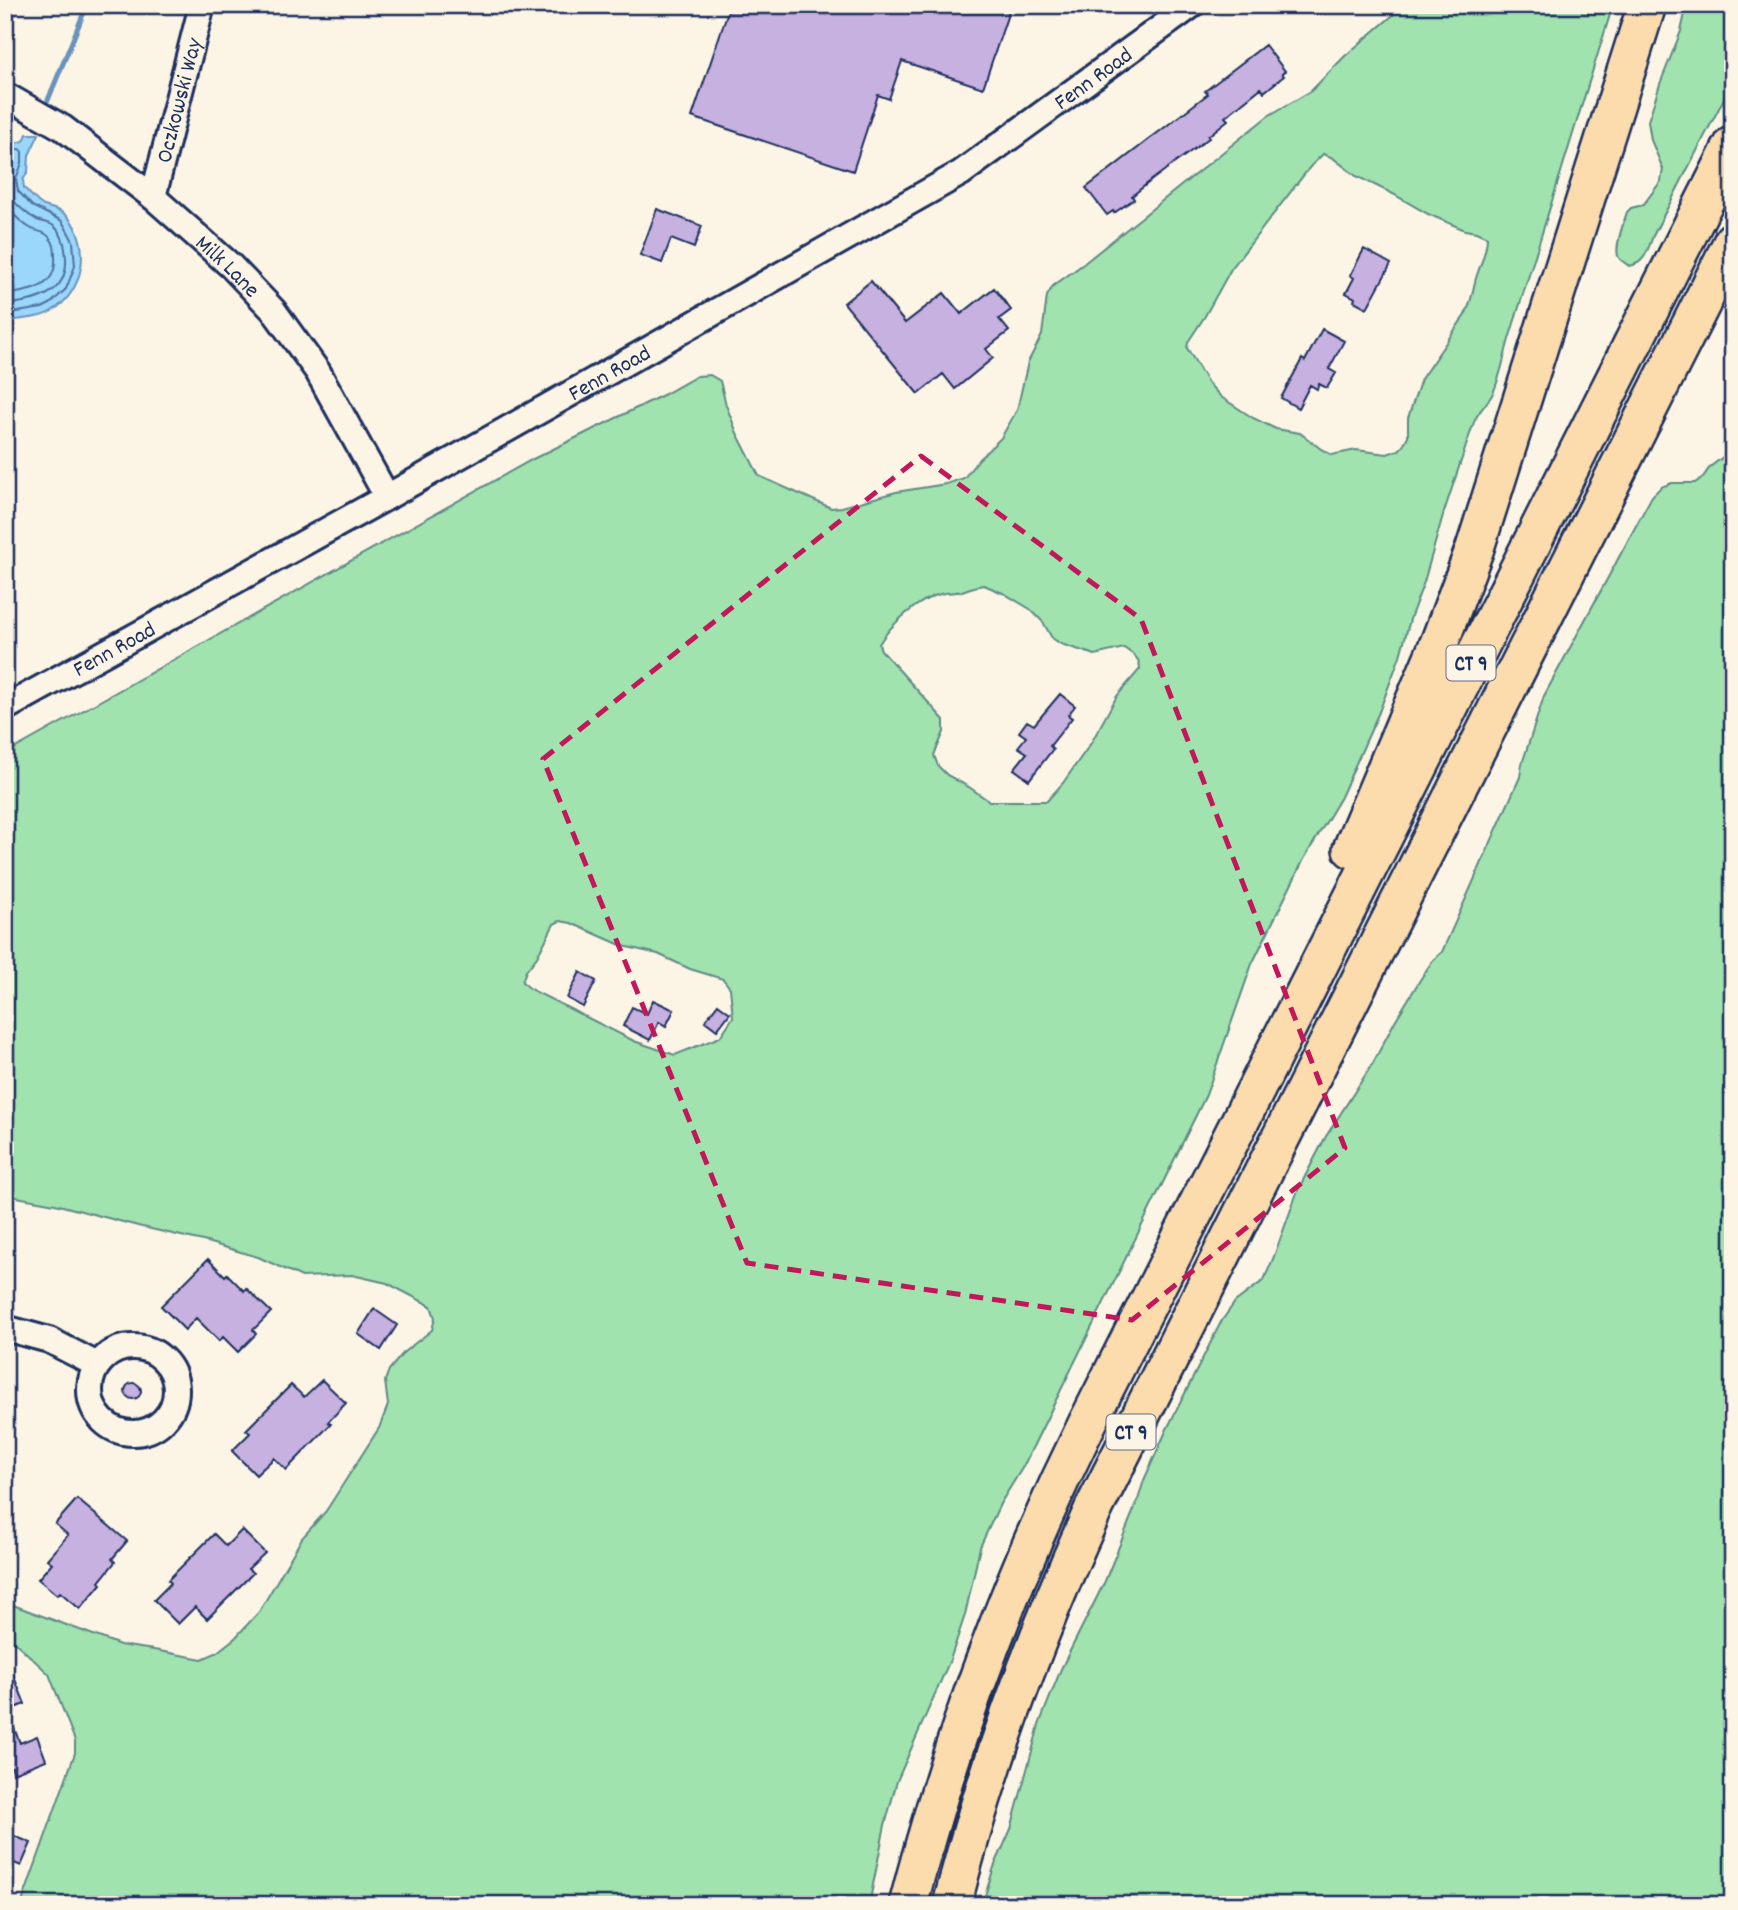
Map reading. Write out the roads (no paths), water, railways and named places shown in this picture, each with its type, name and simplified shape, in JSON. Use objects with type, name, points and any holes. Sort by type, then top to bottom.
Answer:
[{"type":"highway","points":[[1210,1180],[1242,1083],[1327,905],[1395,749],[1457,596],[1496,487],[1647,5]]},
{"type":"highway","name":"CT 9","points":[[908,1905],[955,1744],[1000,1616],[1045,1509],[1733,145]]},
{"type":"highway","name":"CT 9","points":[[952,1905],[985,1787],[1014,1704],[1053,1602],[1095,1506],[1733,241]]},
{"type":"highway","points":[[1610,484],[1663,411],[1700,346],[1733,298]]},
{"type":"street","name":"Oczkowski Way","points":[[153,197],[202,5]]},
{"type":"street","name":"Fenn Road","points":[[5,708],[387,497],[961,173],[1192,5]]},
{"type":"street","name":"Milk Lane","points":[[5,94],[59,125],[153,197],[231,265],[274,311],[318,372],[387,497]]},
{"type":"street","points":[[5,1328],[49,1340],[97,1365]]},
{"type":"water","points":[[27,134],[39,134],[29,155],[28,172],[23,180],[24,188],[44,206],[60,211],[68,217],[76,228],[82,254],[81,267],[71,292],[63,303],[52,311],[35,317],[5,321],[5,145],[24,141]]},
{"type":"waterway","points":[[48,100],[87,5]]}]
